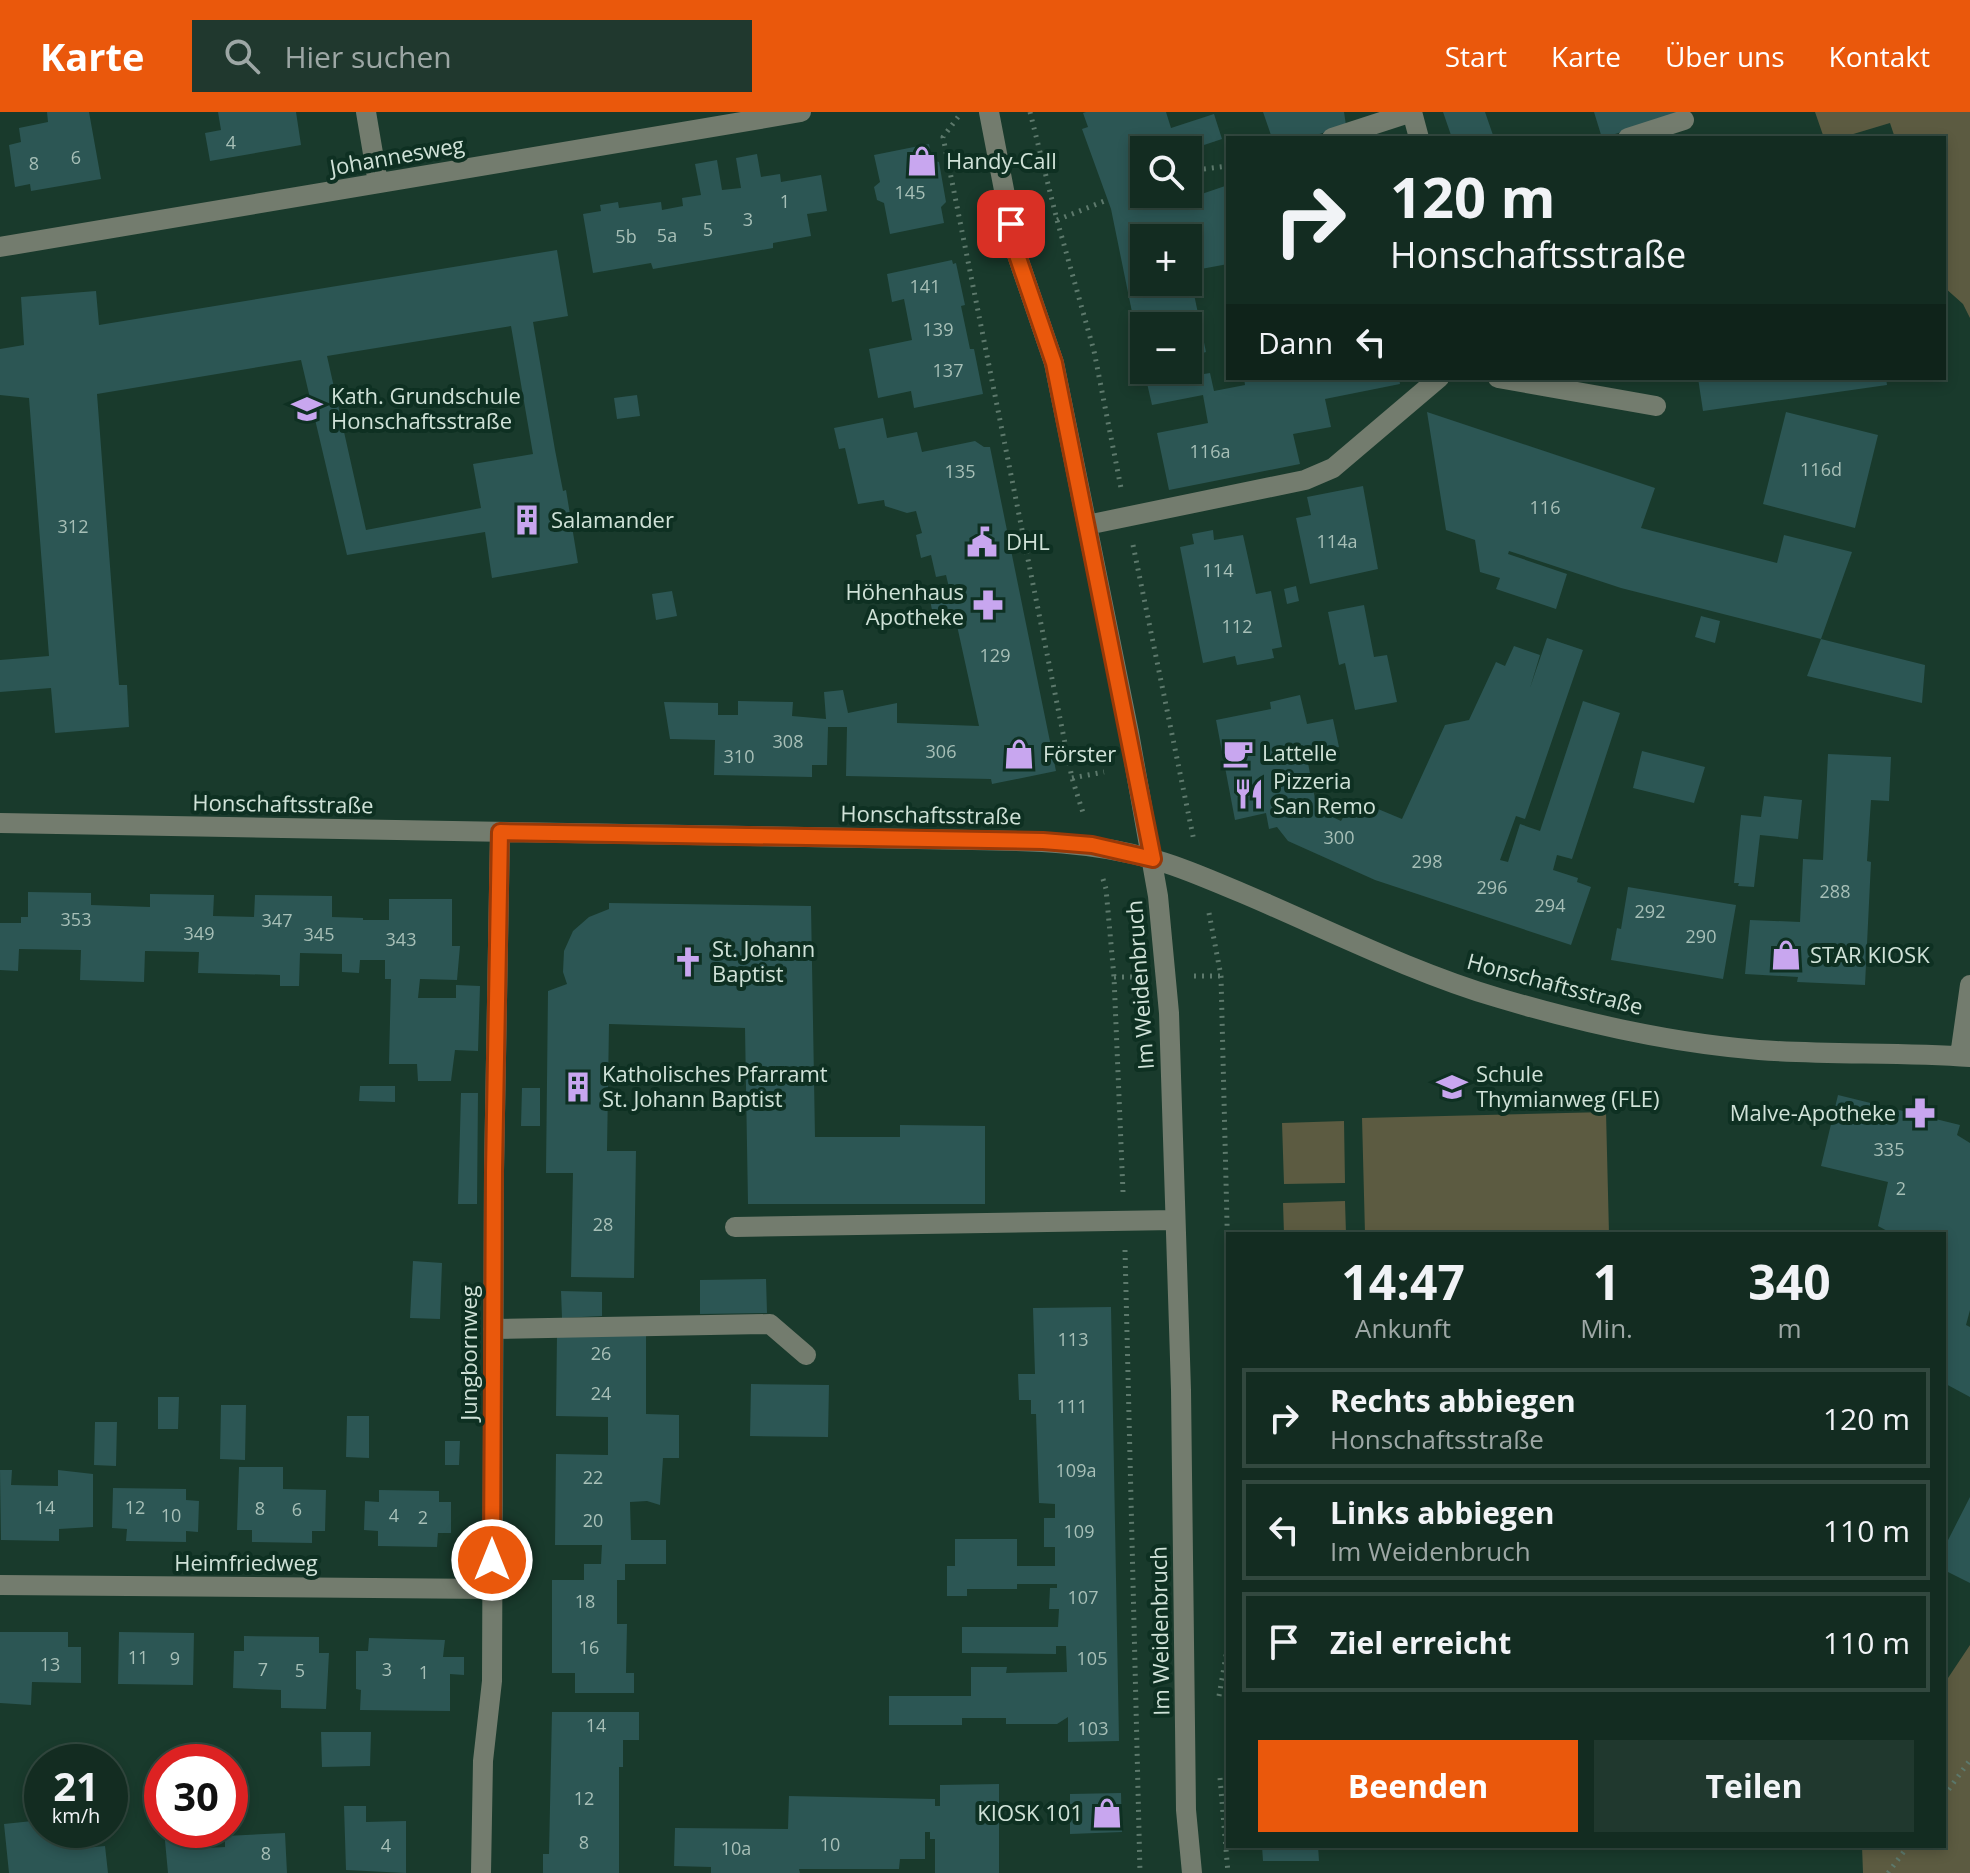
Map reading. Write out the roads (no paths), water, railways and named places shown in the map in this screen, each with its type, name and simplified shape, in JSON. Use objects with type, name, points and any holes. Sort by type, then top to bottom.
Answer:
[{"type":"street","points":[[366,112],[378,183]]},
{"type":"street","name":"Johannesweg","points":[[10,245],[801,112]]},
{"type":"street","name":"Im Weidenbruch","points":[[989,112],[1016,252],[1054,363],[1153,859],[1169,1013],[1181,1390],[1186,1810],[1192,1873]]},
{"type":"street","points":[[1338,136],[1412,112],[1418,136]]},
{"type":"street","points":[[1634,136],[1684,120]]},
{"type":"street","points":[[1087,525],[1305,480],[1333,468],[1437,380]]},
{"type":"street","points":[[1509,380],[1656,406]]},
{"type":"street","name":"Honschaftsstraße","points":[[0,823],[1043,841],[1092,845],[1153,859],[1432,974],[1495,997],[1559,1015],[1676,1039],[1756,1050],[1965,1056]]},
{"type":"street","name":"Jungbornweg","points":[[481,1873],[483,1761],[492,1681],[500,832]]},
{"type":"street","points":[[1965,1056],[1970,985]]},
{"type":"street","points":[[735,1227],[1175,1220]]},
{"type":"street","points":[[493,1329],[770,1324],[806,1355]]},
{"type":"street","name":"Heimfriedweg","points":[[0,1585],[492,1589]]},
{"type":"place","name":"Handy-Call","points":[[922,161]]},
{"type":"place","name":"Kath. Grundschule Honschaftsstraße","points":[[307,409]]},
{"type":"place","name":"Salamander","points":[[527,520]]},
{"type":"place","name":"DHL","points":[[982,542]]},
{"type":"place","name":"Höhenhaus Apotheke","points":[[988,605]]},
{"type":"place","name":"Lattelle","points":[[1238,753]]},
{"type":"place","name":"Förster","points":[[1019,754]]},
{"type":"place","name":"Pizzeria San Remo","points":[[1249,794]]},
{"type":"place","name":"STAR KIOSK","points":[[1786,955]]},
{"type":"place","name":"St. Johann Baptist","points":[[688,962]]},
{"type":"place","name":"Katholisches Pfarramt St. Johann Baptist","points":[[578,1087]]},
{"type":"place","name":"Schule Thymianweg (FLE)","points":[[1452,1087]]},
{"type":"place","name":"Malve-Apotheke","points":[[1920,1113]]},
{"type":"place","name":"KIOSK 101","points":[[1107,1813]]}]
